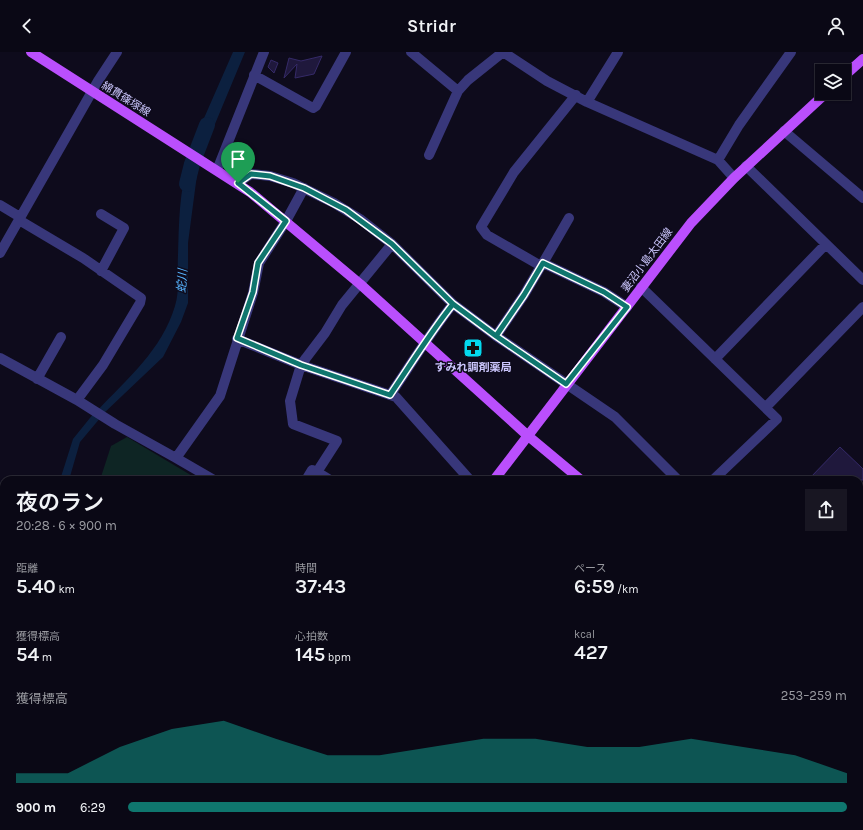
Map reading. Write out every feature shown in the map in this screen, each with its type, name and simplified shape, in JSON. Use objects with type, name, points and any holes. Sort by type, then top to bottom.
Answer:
[{"type":"main road","name":"綿貫篠塚線","points":[[31,52],[238,183],[286,221],[360,284],[426,342],[527,435],[576,476]]},
{"type":"main road","points":[[851,70],[863,59]]},
{"type":"main road","name":"妻沼小島太田線","points":[[497,476],[691,223],[746,166],[818,100]]},
{"type":"street","points":[[0,253],[117,52]]},
{"type":"street","points":[[213,167],[264,52]]},
{"type":"street","points":[[254,75],[313,108],[316,106],[346,52]]},
{"type":"street","points":[[411,52],[458,91]]},
{"type":"street","points":[[429,155],[458,91],[468,80],[503,52],[547,80],[587,102],[718,160],[734,178]]},
{"type":"street","points":[[587,102],[618,52]]},
{"type":"street","points":[[718,160],[739,124],[791,52]]},
{"type":"street","points":[[576,95],[514,172],[481,227],[487,235],[542,265],[604,292],[627,307]]},
{"type":"street","points":[[784,131],[863,198]]},
{"type":"street","points":[[746,166],[863,280]]},
{"type":"street","points":[[238,183],[251,174],[281,179],[304,188],[346,210],[392,244],[453,304],[496,336],[566,384],[588,397],[615,417],[674,476]]},
{"type":"street","points":[[176,458],[201,425],[220,396],[237,338],[253,292],[258,263],[286,221],[304,188]]},
{"type":"street","points":[[0,205],[139,296],[141,300],[81,402]]},
{"type":"street","points":[[101,214],[122,226],[124,230],[101,271]]},
{"type":"street","points":[[496,336],[524,295],[569,218]]},
{"type":"street","points":[[310,476],[337,441],[293,424],[290,401],[301,365],[325,333],[337,311],[392,244]]},
{"type":"street","points":[[715,359],[826,244]]},
{"type":"street","points":[[641,288],[777,419],[717,476]]},
{"type":"street","points":[[390,395],[453,304]]},
{"type":"street","points":[[766,407],[863,307]]},
{"type":"street","points":[[37,379],[61,337]]},
{"type":"street","points":[[237,338],[301,365],[396,397],[466,476]]},
{"type":"street","points":[[0,358],[81,402],[112,422],[207,476]]},
{"type":"street","points":[[315,471],[323,476]]},
{"type":"green space","points":[[127,437],[192,476],[101,476],[111,446]]},
{"type":"water","points":[[233,52],[245,52],[205,148],[194,141]]},
{"type":"water","points":[[189,161],[198,167],[188,243],[188,303],[181,322],[163,357],[103,414],[97,411],[153,350],[169,322],[175,306],[178,287],[180,207],[183,184]]},
{"type":"water","points":[[94,413],[101,417],[80,442],[70,476],[61,476],[73,439]]},
{"type":"building","points":[[322,56],[314,74],[295,78],[297,64],[284,78],[289,58],[301,61]]},
{"type":"building","points":[[271,60],[278,63],[274,73],[268,67]]},
{"type":"building","points":[[840,447],[863,469],[863,476],[812,476]]},
{"type":"waterway","name":"蛇川","points":[[187,184],[192,164],[207,125]]},
{"type":"place","name":"すみれ調剤薬局","points":[[473,348]]},
{"type":"route","points":[[238,183],[251,174],[270,176],[304,188],[346,210],[392,244],[453,304],[496,336],[524,295],[543,263],[604,292],[627,307],[566,384],[496,336],[453,304],[429,336],[423,348],[390,395],[301,365],[237,338],[253,292],[258,263],[286,221],[238,183]]}]
